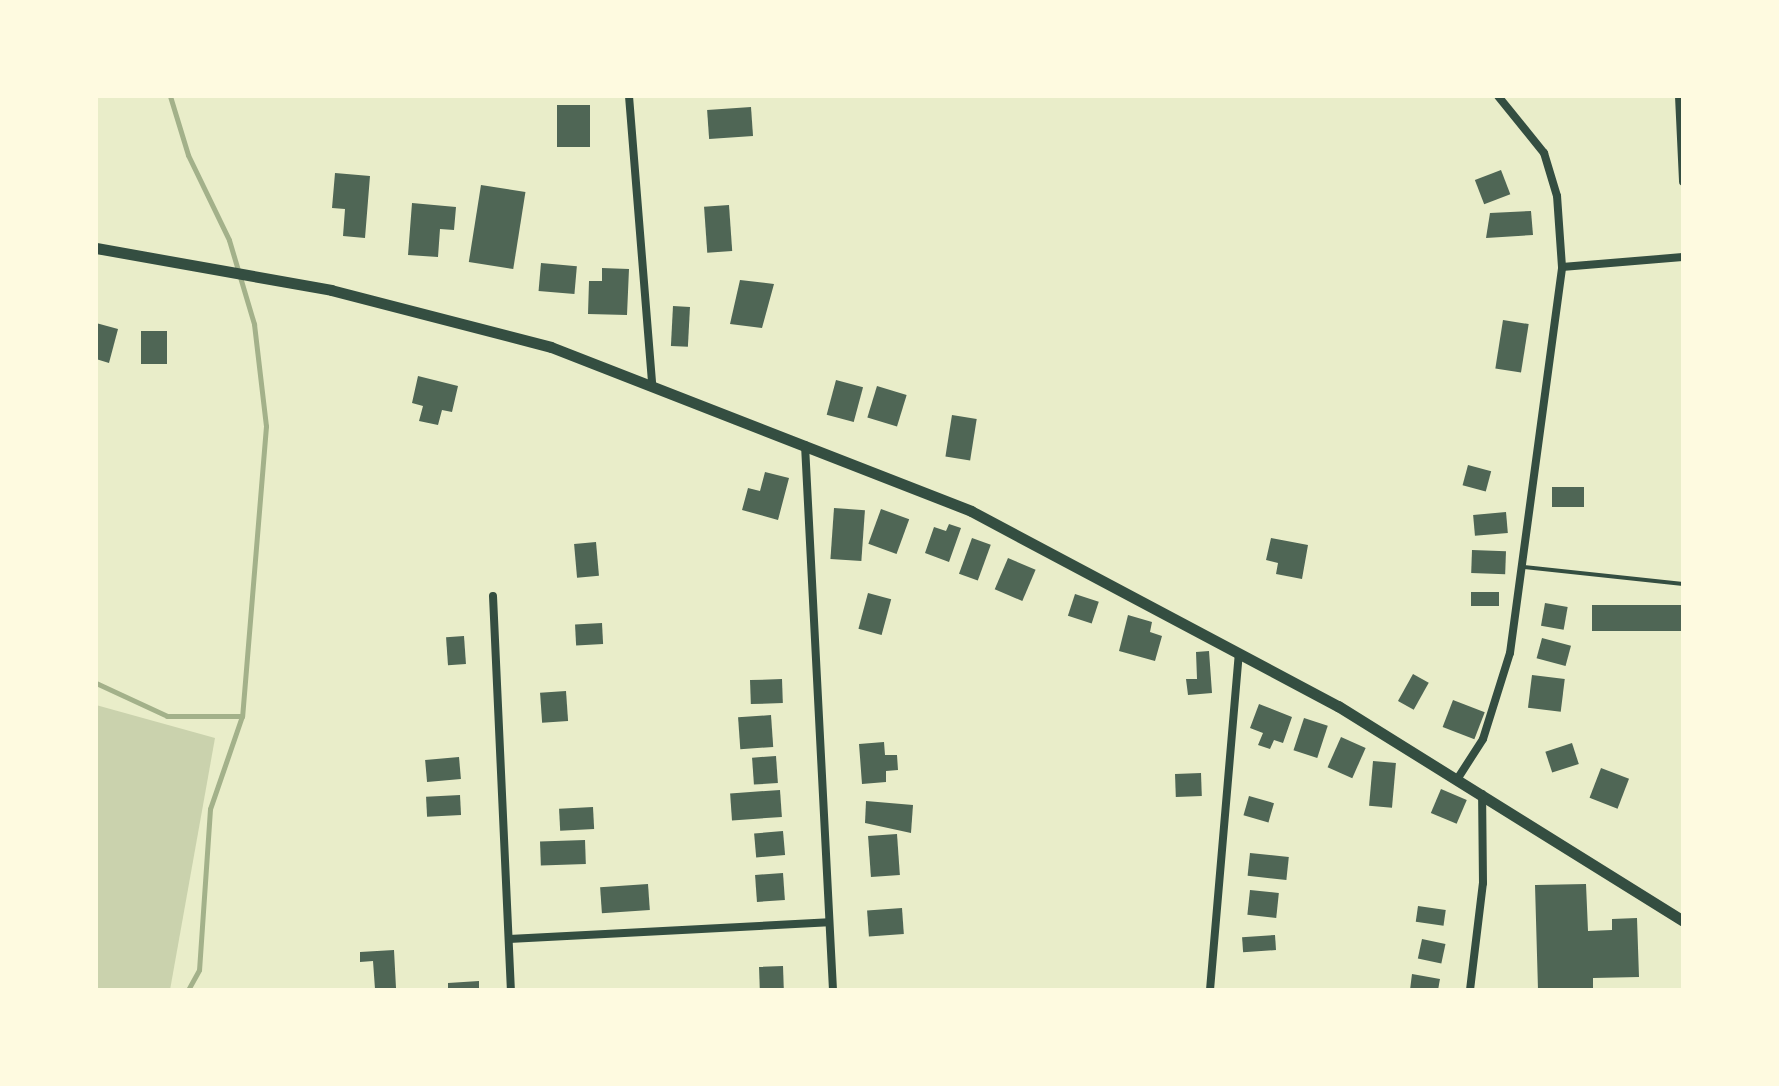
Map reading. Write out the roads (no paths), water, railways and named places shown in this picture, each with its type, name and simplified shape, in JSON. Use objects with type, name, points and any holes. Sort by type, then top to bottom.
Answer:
[{"type":"street","points":[[629,96],[652,384]]},
{"type":"street","points":[[1458,778],[1496,700],[1523,567],[1562,267],[1557,196],[1544,153],[1498,96]]},
{"type":"street","points":[[1679,96],[1683,182]]},
{"type":"street","points":[[96,248],[431,313],[652,384],[971,511],[1239,654],[1458,778],[1683,921]]},
{"type":"street","points":[[1562,267],[1683,257]]},
{"type":"street","points":[[805,445],[833,990]]},
{"type":"street","points":[[493,596],[511,990]]},
{"type":"street","points":[[1210,990],[1239,654]]},
{"type":"street","points":[[1470,990],[1483,883],[1482,794]]},
{"type":"street","points":[[509,939],[829,922]]},
{"type":"lane","points":[[1523,567],[1683,584]]},
{"type":"waterway","points":[[170,96],[188,155],[229,240],[254,324],[266,426],[242,716],[210,809],[199,970],[188,990]]},
{"type":"waterway","points":[[96,683],[167,716],[242,716]]}]
